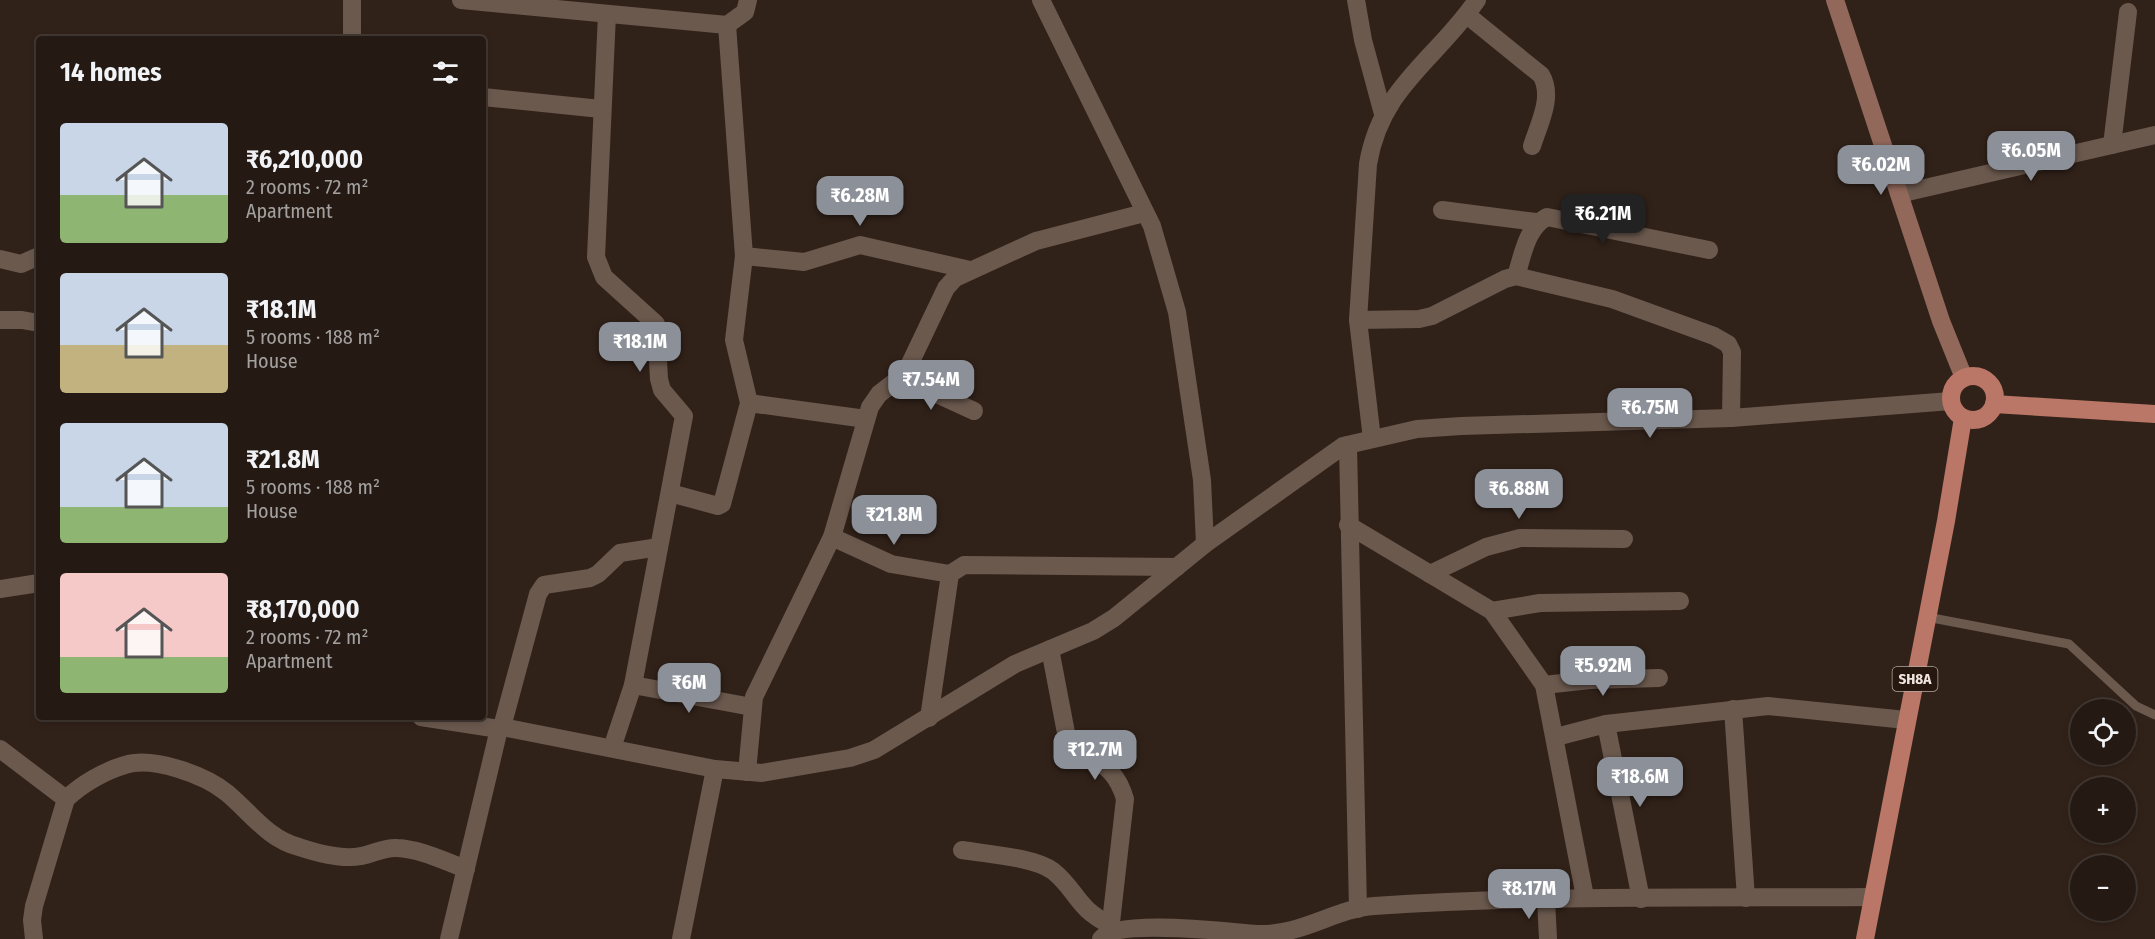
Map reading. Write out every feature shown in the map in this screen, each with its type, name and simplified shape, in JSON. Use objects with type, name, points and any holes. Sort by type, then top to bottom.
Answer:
[{"type":"main road","points":[[1835,0],[1941,321],[1964,378]]},
{"type":"main road","points":[[1964,378],[1983,379],[1990,385],[1994,404],[1990,412],[1982,418],[1963,418],[1955,411],[1951,401],[1952,392],[1964,378]]},
{"type":"main road","points":[[1994,404],[2155,414]]},
{"type":"main road","name":"SH8A","points":[[1865,939],[1906,720],[1947,521],[1963,418]]},
{"type":"street","points":[[352,0],[352,36]]},
{"type":"street","points":[[461,0],[553,5],[607,14],[727,25],[745,12],[748,0]]},
{"type":"street","points":[[1041,0],[1152,226],[1177,312],[1210,541]]},
{"type":"street","points":[[1356,0],[1363,40],[1383,114]]},
{"type":"street","points":[[1372,439],[1358,320],[1368,164],[1372,140],[1394,95],[1467,15],[1477,0]]},
{"type":"street","points":[[2112,145],[2128,12]]},
{"type":"street","points":[[607,14],[596,257],[604,277],[656,324],[658,379],[662,390],[684,416],[633,685],[612,748]]},
{"type":"street","points":[[1467,15],[1541,75],[1547,84],[1546,99],[1532,146]]},
{"type":"street","points":[[670,493],[718,506],[722,504],[749,403],[734,340],[744,256],[727,25]]},
{"type":"street","points":[[486,97],[601,109]]},
{"type":"street","points":[[1899,194],[2155,135]]},
{"type":"street","points":[[1442,210],[1536,222],[1553,216],[1709,250]]},
{"type":"street","points":[[747,772],[752,707],[758,688],[832,537],[866,419],[875,398],[902,378],[946,288],[955,278],[970,270],[1036,240],[1144,213]]},
{"type":"street","points":[[1516,276],[1536,222]]},
{"type":"street","points":[[744,256],[804,262],[860,244],[970,270]]},
{"type":"street","points":[[0,260],[21,264],[36,257]]},
{"type":"street","points":[[1358,320],[1425,318],[1441,314],[1505,279],[1516,276],[1622,302],[1721,339],[1732,352],[1731,418]]},
{"type":"street","points":[[0,320],[36,323]]},
{"type":"street","points":[[902,378],[974,411]]},
{"type":"street","points":[[443,720],[612,748],[715,769],[747,772],[762,773],[850,758],[891,741],[1015,664],[1093,631],[1114,618],[1210,541],[1346,445],[1418,429],[1731,418],[1951,401]]},
{"type":"street","points":[[749,403],[866,419]]},
{"type":"street","points":[[1346,445],[1358,909]]},
{"type":"street","points":[[1348,525],[1492,611],[1544,685],[1556,737],[1585,897]]},
{"type":"street","points":[[832,537],[891,564],[950,574],[964,565],[976,563],[1177,567]]},
{"type":"street","points":[[1430,574],[1503,541],[1520,538],[1624,539]]},
{"type":"street","points":[[449,939],[500,728],[538,594],[544,585],[590,578],[598,574],[620,553],[659,547]]},
{"type":"street","points":[[929,718],[950,574]]},
{"type":"street","points":[[0,588],[36,583]]},
{"type":"street","points":[[1492,611],[1539,603],[1680,601]]},
{"type":"street","points":[[1050,649],[1067,738],[1112,771],[1125,799],[1107,932]]},
{"type":"street","points":[[1544,685],[1659,678]]},
{"type":"street","points":[[633,685],[752,707]]},
{"type":"street","points":[[1556,737],[1606,724],[1768,706],[1906,720]]},
{"type":"street","points":[[1733,709],[1746,898]]},
{"type":"street","points":[[1606,724],[1641,899]]},
{"type":"street","points":[[0,749],[66,798]]},
{"type":"street","points":[[34,939],[32,920],[34,906],[66,798],[80,786],[126,764],[145,764],[187,770],[203,777],[227,793],[279,840],[298,847],[350,856],[361,856],[390,848],[409,849],[466,869]]},
{"type":"street","points":[[681,939],[715,769]]},
{"type":"street","points":[[962,850],[1038,864],[1053,871],[1081,906],[1096,918],[1107,932]]},
{"type":"street","points":[[1107,932],[1139,927],[1284,933],[1372,906],[1585,897],[1641,899],[1873,897]]},
{"type":"street","points":[[1546,899],[1548,939]]},
{"type":"lane","points":[[1927,617],[2068,644],[2136,706],[2155,715]]}]
